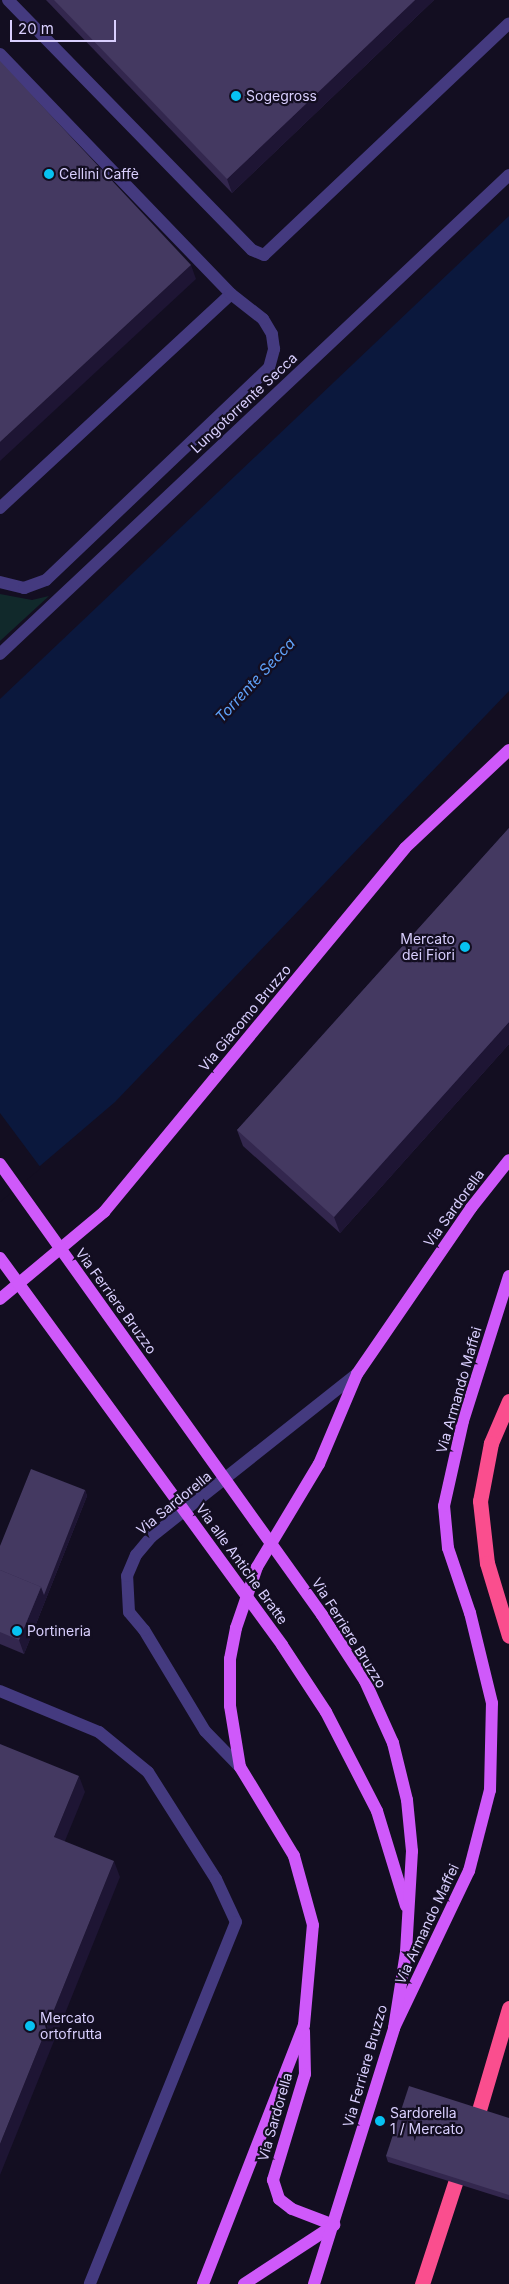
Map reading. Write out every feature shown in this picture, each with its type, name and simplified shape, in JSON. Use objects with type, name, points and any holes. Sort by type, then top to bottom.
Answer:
[{"type":"highway","points":[[509,1401],[491,1443],[480,1500],[487,1563],[509,1636]]},
{"type":"highway","points":[[422,2284],[467,2149],[509,2008]]},
{"type":"main road","name":"Via Giacomo Bruzzo","points":[[0,1299],[104,1212],[404,848],[509,750]]},
{"type":"main road","name":"Via Sardorella","points":[[334,2224],[292,2210],[279,2200],[273,2180],[305,2074],[304,2025],[313,1925],[294,1856],[240,1767],[230,1706],[230,1659],[236,1628],[257,1567],[319,1464],[357,1374],[471,1208],[509,1160]]},
{"type":"main road","name":"Via Ferriere Bruzzo","points":[[0,1164],[322,1615],[365,1681],[393,1743],[407,1800],[411,1843],[403,1984],[394,2028],[314,2284]]},
{"type":"main road","name":"Via alle Antiche Bratte","points":[[0,1258],[282,1645],[326,1712],[377,1812],[408,1916]]},
{"type":"main road","name":"Via Armando Maffei","points":[[394,2028],[469,1871],[490,1790],[492,1703],[470,1613],[448,1548],[444,1506],[463,1421],[509,1276]]},
{"type":"main road","name":"Via Sardorella","points":[[203,2284],[304,2025]]},
{"type":"main road","points":[[244,2284],[334,2224]]},
{"type":"street","points":[[8,0],[252,250],[264,255],[509,23]]},
{"type":"street","points":[[0,54],[231,294],[263,319],[272,334],[274,349],[269,368],[46,580],[24,588],[0,582]]},
{"type":"street","name":"Lungotorrente Secca","points":[[0,654],[509,174]]},
{"type":"street","points":[[0,508],[231,294]]},
{"type":"street","name":"Via Sardorella","points":[[240,1767],[205,1731],[144,1630],[129,1612],[127,1576],[136,1556],[151,1537],[357,1374]]},
{"type":"street","points":[[0,1691],[99,1732],[148,1772],[216,1879],[236,1922],[90,2284]]},
{"type":"green space","points":[[0,594],[32,600],[49,596],[0,641]]},
{"type":"water","name":"Torrente Secca","points":[[509,216],[509,691],[115,1102],[0,1200],[0,699]]},
{"type":"pier","points":[[0,1113],[41,1168],[0,1202]]},
{"type":"building","name":"Sogegross","points":[[54,0],[415,0],[227,179]]},
{"type":"building","name":"Cellini Caffè","points":[[0,61],[191,265],[0,442]]},
{"type":"building","name":"Mercato dei Fiori","points":[[509,828],[509,1022],[334,1217],[237,1130]]},
{"type":"building","points":[[31,1469],[85,1490],[44,1595],[41,1587],[0,1570],[0,1546]]},
{"type":"building","name":"Portineria","points":[[0,1570],[41,1587],[19,1640],[0,1632]]},
{"type":"building","name":"Mercato ortofrutta","points":[[0,1744],[79,1776],[54,1837],[114,1861],[0,2144]]},
{"type":"building","points":[[409,2086],[509,2118],[509,2195],[386,2156]]},
{"type":"place","name":"Sogegross","points":[[236,96]]},
{"type":"place","name":"Cellini Caffè","points":[[49,174]]},
{"type":"place","name":"Mercato dei Fiori","points":[[465,947]]},
{"type":"place","name":"Portineria","points":[[17,1631]]},
{"type":"place","name":"Mercato ortofrutta","points":[[30,2026]]},
{"type":"place","name":"Sardorella 1 / Mercato","points":[[380,2121]]}]
